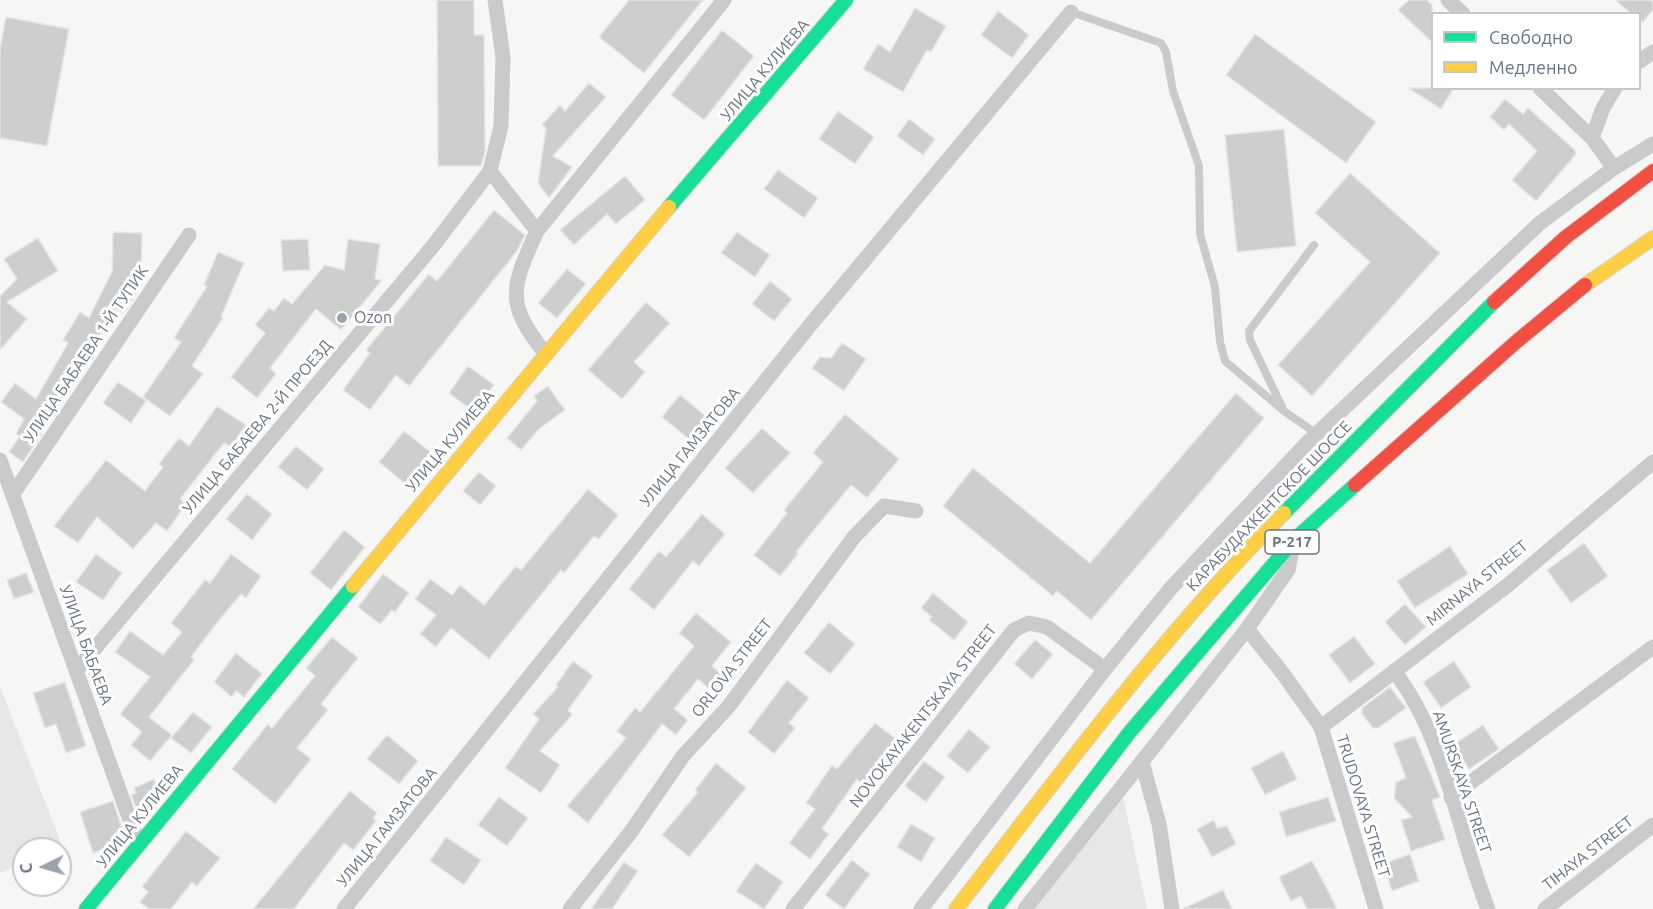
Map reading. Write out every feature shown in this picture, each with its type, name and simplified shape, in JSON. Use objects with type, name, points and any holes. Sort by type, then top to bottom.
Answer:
[{"type":"main road","name":"УЛИЦА КУЛИЕВА","points":[[86,909],[138,842],[545,353],[846,0]]},
{"type":"main road","name":"КАРАБУДАХКЕНТСКОЕ ШОССЕ","points":[[956,909],[1106,715],[1226,571],[1493,303],[1566,237],[1653,171]]},
{"type":"main road","name":"Р-217","points":[[995,909],[1129,734],[1295,538],[1516,342],[1593,278],[1653,238]]},
{"type":"street","name":"УЛИЦА БАБАЕВА 2-Й ПРОЕЗД","points":[[76,671],[433,246],[490,171],[501,126],[503,57],[495,0]]},
{"type":"street","points":[[545,353],[525,328],[515,301],[519,272],[537,231],[724,0]]},
{"type":"street","points":[[1448,0],[1461,12]]},
{"type":"street","name":"УЛИЦА ГАМЗАТОВА","points":[[344,909],[811,324],[1071,12]]},
{"type":"street","points":[[1542,90],[1593,138],[1614,168]]},
{"type":"street","points":[[1593,138],[1603,108],[1614,90]]},
{"type":"street","points":[[921,909],[1105,669],[1171,588],[1317,434],[1540,223],[1614,168],[1653,144]]},
{"type":"street","points":[[490,171],[537,231]]},
{"type":"street","name":"УЛИЦА БАБАЕВА 1-Й ТУПИК","points":[[13,494],[189,235]]},
{"type":"street","name":"УЛИЦА БАБАЕВА","points":[[0,460],[138,842]]},
{"type":"street","name":"MIRNAYA STREET","points":[[1321,728],[1508,585],[1653,462]]},
{"type":"street","name":"ORLOVA STREET","points":[[570,909],[630,833],[683,756],[729,706],[854,537],[884,506],[916,511]]},
{"type":"street","points":[[1025,909],[1247,629],[1288,570],[1295,538]]},
{"type":"street","name":"NOVOKAYAKENTSKAYA STREET","points":[[793,909],[1014,630],[1029,622],[1047,627],[1105,669]]},
{"type":"street","name":"TRUDOVAYA STREET","points":[[1247,629],[1281,671],[1321,728],[1376,909]]},
{"type":"street","points":[[1451,797],[1653,647]]},
{"type":"street","name":"AMURSKAYA STREET","points":[[1394,671],[1418,708],[1451,797],[1472,868],[1488,909]]},
{"type":"street","points":[[1142,762],[1159,825],[1172,909]]},
{"type":"street","name":"TIHAYA STREET","points":[[1545,909],[1653,825]]},
{"type":"lane","points":[[1071,12],[1161,43],[1166,52],[1173,91],[1199,166],[1200,234],[1215,287],[1220,342],[1225,361],[1284,411],[1317,434]]},
{"type":"lane","points":[[1284,411],[1250,340],[1249,331],[1314,245]]},
{"type":"shaded area","points":[[0,687],[59,837],[12,837],[12,868],[0,873]]},
{"type":"shaded area","points":[[1120,782],[1147,909],[1022,909]]},
{"type":"building","points":[[437,0],[474,0],[474,35],[484,35],[485,152],[481,166],[438,166]]},
{"type":"building","points":[[629,0],[703,0],[644,73],[599,37]]},
{"type":"building","points":[[1409,0],[1427,0],[1432,5],[1431,41],[1398,10]]},
{"type":"building","points":[[1615,0],[1653,0],[1653,10],[1643,22],[1641,12],[1630,12]]},
{"type":"building","points":[[915,8],[946,26],[931,52],[927,50],[903,92],[863,69],[878,44],[890,52]]},
{"type":"building","points":[[998,11],[1029,35],[1012,58],[981,35]]},
{"type":"building","points":[[6,17],[69,29],[47,146],[0,138],[0,49]]},
{"type":"building","points":[[722,30],[754,56],[704,120],[671,95]]},
{"type":"building","points":[[1255,34],[1376,122],[1346,163],[1226,75]]},
{"type":"building","points":[[589,83],[606,97],[553,156],[572,167],[549,198],[538,183],[546,128],[542,125],[560,105],[565,111]]},
{"type":"building","points":[[1408,88],[1453,90],[1441,109]]},
{"type":"building","points":[[1505,99],[1523,114],[1528,108],[1575,150],[1576,154],[1536,201],[1512,180],[1537,151],[1509,124],[1504,130],[1490,117]]},
{"type":"building","points":[[838,111],[874,137],[855,164],[819,139]]},
{"type":"building","points":[[909,119],[935,139],[923,155],[897,136]]},
{"type":"building","points":[[1284,129],[1296,246],[1237,252],[1225,135]]},
{"type":"building","points":[[778,170],[818,198],[804,218],[764,189]]},
{"type":"building","points":[[1350,173],[1440,253],[1312,396],[1278,365],[1370,262],[1315,213]]},
{"type":"building","points":[[625,176],[645,200],[616,224],[607,214],[574,245],[560,230]]},
{"type":"building","points":[[494,210],[525,235],[517,251],[409,386],[396,375],[370,410],[343,390],[370,353],[366,350],[429,274],[437,281]]},
{"type":"building","points":[[113,232],[142,233],[141,286],[124,313],[116,309],[83,361],[85,363],[66,395],[60,392],[33,428],[42,434],[23,462],[9,452],[20,436],[16,434],[24,419],[1,402],[15,383],[36,399],[68,343],[63,340],[80,312],[89,318],[112,272]]},
{"type":"building","points":[[737,232],[770,255],[755,277],[721,253]]},
{"type":"building","points":[[38,238],[58,271],[7,302],[27,319],[0,350],[0,296],[17,279],[4,259]]},
{"type":"building","points":[[308,239],[310,270],[283,271],[281,240]]},
{"type":"building","points":[[348,239],[380,244],[375,279],[382,280],[341,330],[316,309],[270,368],[276,374],[257,398],[231,377],[265,333],[255,325],[269,308],[274,311],[284,298],[292,304],[325,265],[344,270]]},
{"type":"building","points":[[218,252],[244,263],[221,317],[223,318],[192,366],[203,374],[170,416],[143,397],[181,342],[174,338],[207,286],[204,285]]},
{"type":"building","points":[[567,269],[586,284],[557,318],[538,303]]},
{"type":"building","points":[[770,281],[792,299],[774,321],[752,304]]},
{"type":"building","points":[[646,302],[670,323],[634,362],[645,372],[622,399],[588,370]]},
{"type":"building","points":[[842,343],[866,359],[844,391],[812,368],[820,357],[831,358]]},
{"type":"building","points":[[468,366],[494,385],[474,412],[449,393]]},
{"type":"building","points":[[118,382],[146,401],[131,423],[103,403]]},
{"type":"building","points":[[548,386],[565,410],[540,428],[521,450],[507,438],[537,401],[534,396]]},
{"type":"building","points":[[1236,393],[1264,418],[1091,620],[1057,591],[1053,596],[943,506],[973,468],[1090,563]]},
{"type":"building","points":[[680,395],[707,417],[689,439],[662,417]]},
{"type":"building","points":[[217,406],[246,425],[231,447],[224,443],[180,499],[186,504],[167,531],[156,523],[133,549],[97,517],[78,543],[54,526],[106,460],[145,491],[163,467],[159,464],[179,438],[189,446]]},
{"type":"building","points":[[845,414],[899,459],[867,498],[851,485],[796,552],[798,554],[780,576],[754,555],[787,513],[784,510],[823,462],[813,453]]},
{"type":"building","points":[[762,428],[790,453],[753,493],[725,468]]},
{"type":"building","points":[[404,431],[433,454],[408,486],[379,462]]},
{"type":"building","points":[[296,446],[324,469],[307,490],[278,467]]},
{"type":"building","points":[[479,472],[496,486],[480,505],[463,491]]},
{"type":"building","points":[[588,489],[618,515],[599,539],[594,536],[564,573],[561,570],[489,659],[451,628],[436,647],[420,634],[436,615],[415,599],[430,579],[452,595],[460,585],[484,605],[516,566],[521,570]]},
{"type":"building","points":[[247,494],[272,514],[252,540],[226,519]]},
{"type":"building","points":[[702,514],[725,534],[699,566],[693,561],[654,610],[629,589],[659,551],[666,557]]},
{"type":"building","points":[[344,530],[365,547],[331,590],[310,573]]},
{"type":"building","points":[[1584,543],[1608,576],[1571,603],[1547,570]]},
{"type":"building","points":[[1450,546],[1468,574],[1415,608],[1397,581]]},
{"type":"building","points":[[96,554],[122,573],[103,600],[76,582]]},
{"type":"building","points":[[231,554],[261,576],[246,598],[241,594],[220,619],[191,657],[194,660],[149,717],[172,735],[150,761],[131,745],[142,732],[120,714],[150,677],[115,652],[130,631],[163,655],[182,632],[171,623],[205,580],[210,583]]},
{"type":"building","points":[[26,573],[34,592],[14,599],[7,580]]},
{"type":"building","points":[[383,574],[409,593],[395,612],[392,610],[380,624],[358,607]]},
{"type":"building","points":[[933,593],[968,622],[954,640],[929,620],[932,617],[921,608]]},
{"type":"building","points":[[1405,604],[1426,627],[1405,645],[1385,622]]},
{"type":"building","points":[[696,613],[731,642],[712,666],[724,676],[712,691],[698,679],[674,709],[688,720],[676,735],[662,724],[588,823],[567,806],[626,738],[617,731],[635,708],[640,712],[694,646],[679,633]]},
{"type":"building","points":[[829,622],[855,644],[830,674],[804,653]]},
{"type":"building","points":[[1354,636],[1375,664],[1350,683],[1329,655]]},
{"type":"building","points":[[332,637],[358,658],[321,704],[328,710],[297,748],[311,759],[275,804],[232,769],[268,724],[272,728],[315,676],[306,668]]},
{"type":"building","points":[[1035,640],[1053,654],[1032,679],[1014,664]]},
{"type":"building","points":[[236,653],[262,674],[244,697],[236,691],[232,697],[214,682]]},
{"type":"building","points":[[573,661],[593,676],[568,710],[572,715],[540,751],[560,765],[541,793],[505,768],[539,719],[533,714],[558,687],[556,685]]},
{"type":"building","points":[[1454,661],[1471,687],[1441,708],[1423,682]]},
{"type":"building","points":[[787,680],[809,698],[789,723],[795,728],[774,754],[748,732]]},
{"type":"building","points":[[65,682],[86,746],[66,753],[56,724],[45,728],[33,693]]},
{"type":"building","points":[[1390,687],[1406,708],[1378,728],[1373,728],[1362,714],[1362,708]]},
{"type":"building","points":[[193,712],[212,727],[191,753],[171,738]]},
{"type":"building","points":[[875,723],[897,740],[863,784],[857,779],[822,829],[829,834],[810,859],[789,843],[815,809],[806,803],[832,765],[837,769]]},
{"type":"building","points":[[1483,725],[1499,749],[1469,769],[1453,745]]},
{"type":"building","points":[[969,729],[990,747],[968,773],[947,756]]},
{"type":"building","points":[[387,735],[418,761],[399,784],[367,759]]},
{"type":"building","points":[[1415,736],[1440,797],[1432,800],[1445,840],[1411,851],[1401,820],[1412,817],[1394,798],[1396,782],[1406,778],[1393,743]]},
{"type":"building","points":[[1283,751],[1297,779],[1265,795],[1251,768]]},
{"type":"building","points":[[924,761],[945,777],[926,802],[905,786]]},
{"type":"building","points":[[716,763],[746,788],[689,857],[662,835],[698,792],[695,790]]},
{"type":"building","points":[[154,779],[161,797],[145,816],[140,818],[131,795],[136,793],[134,788]]},
{"type":"building","points":[[350,791],[377,813],[373,818],[376,821],[353,850],[344,843],[294,909],[253,909]]},
{"type":"building","points":[[499,797],[528,818],[507,846],[478,825]]},
{"type":"building","points":[[1328,797],[1336,821],[1286,837],[1279,812]]},
{"type":"building","points":[[113,801],[126,840],[93,853],[80,812]]},
{"type":"building","points":[[1214,820],[1217,828],[1227,826],[1236,844],[1212,857],[1197,829]]},
{"type":"building","points":[[911,824],[935,838],[921,862],[897,847]]},
{"type":"building","points":[[186,831],[220,858],[197,886],[192,882],[171,909],[149,909],[140,902],[148,892],[142,887]]},
{"type":"building","points":[[446,837],[481,860],[464,885],[430,861]]},
{"type":"building","points":[[1410,854],[1419,881],[1392,891],[1383,864]]},
{"type":"building","points":[[852,860],[870,874],[844,909],[825,895]]},
{"type":"building","points":[[1312,861],[1337,909],[1307,909],[1301,896],[1291,901],[1279,877]]},
{"type":"building","points":[[624,862],[638,871],[612,909],[591,909]]},
{"type":"building","points":[[756,863],[783,882],[764,909],[736,891]]},
{"type":"building","points":[[1223,890],[1232,909],[1182,909]]},
{"type":"traffic: fast","points":[[669,207],[846,0]]},
{"type":"traffic: fast","points":[[1284,513],[1494,302]]},
{"type":"traffic: fast","points":[[995,909],[1129,733],[1295,539],[1355,485]]},
{"type":"traffic: fast","points":[[86,909],[353,586]]},
{"type":"traffic: slow","points":[[353,586],[669,207]]},
{"type":"traffic: slow","points":[[1585,285],[1653,238]]},
{"type":"traffic: slow","points":[[956,909],[1074,756],[1155,656],[1239,559],[1284,513]]},
{"type":"traffic: jam","points":[[1494,302],[1566,237],[1653,171]]},
{"type":"traffic: jam","points":[[1355,485],[1516,342],[1585,285]]},
{"type":"place","name":"Ozon","points":[[342,318]]}]
